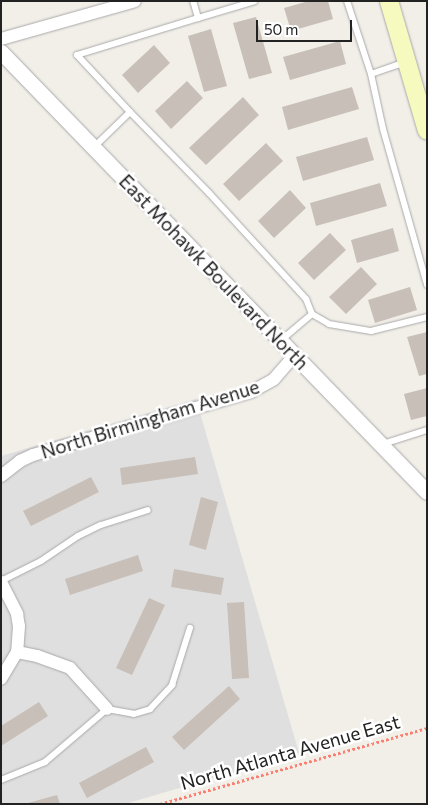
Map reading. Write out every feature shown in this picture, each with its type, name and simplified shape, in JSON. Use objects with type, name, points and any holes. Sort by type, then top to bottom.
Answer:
[{"type":"main road","points":[[389,1],[427,131]]},
{"type":"street","points":[[1,39],[135,1]]},
{"type":"street","name":"East Mohawk Boulevard North","points":[[1,52],[427,492]]},
{"type":"street","name":"North Birmingham Avenue","points":[[1,476],[20,461],[33,455],[251,392],[274,379],[294,356]]},
{"type":"street","points":[[1,582],[17,614],[19,626],[17,652],[1,679]]},
{"type":"street","points":[[17,652],[37,656],[70,668],[107,709]]},
{"type":"lane","points":[[193,1],[198,18]]},
{"type":"lane","points":[[255,1],[78,55],[306,299],[312,314],[329,324],[371,331],[427,317]]},
{"type":"lane","points":[[348,1],[371,74],[383,128],[427,285]]},
{"type":"lane","points":[[371,74],[407,62]]},
{"type":"lane","points":[[94,148],[130,112]]},
{"type":"lane","points":[[280,342],[312,314]]},
{"type":"lane","points":[[381,445],[427,430]]},
{"type":"lane","points":[[1,582],[41,561],[78,536],[101,525],[148,510]]},
{"type":"lane","points":[[1,780],[45,762],[107,709],[134,714],[150,709],[172,685],[190,628]]},
{"type":"path","name":"North Atlanta Avenue East","points":[[160,804],[427,728]]},
{"type":"shaded area","points":[[196,399],[299,753],[125,804],[1,804],[1,456]]},
{"type":"building","points":[[309,1],[328,1],[333,19],[291,31],[284,8]]},
{"type":"building","points":[[256,17],[272,73],[249,79],[233,23]]},
{"type":"building","points":[[211,29],[227,86],[204,92],[188,36]]},
{"type":"building","points":[[340,41],[346,64],[290,80],[283,57]]},
{"type":"building","points":[[154,45],[170,63],[138,93],[122,75]]},
{"type":"building","points":[[187,81],[203,98],[171,129],[155,111]]},
{"type":"building","points":[[352,87],[359,109],[288,130],[282,107]]},
{"type":"building","points":[[243,97],[259,115],[206,165],[189,148]]},
{"type":"building","points":[[367,137],[374,160],[303,181],[296,157]]},
{"type":"building","points":[[266,143],[283,161],[239,201],[223,184]]},
{"type":"building","points":[[380,183],[387,206],[316,226],[310,203]]},
{"type":"building","points":[[290,190],[306,208],[274,238],[258,221]]},
{"type":"building","points":[[393,228],[399,251],[357,263],[351,240]]},
{"type":"building","points":[[330,233],[346,250],[314,280],[298,263]]},
{"type":"building","points":[[361,267],[377,284],[346,314],[329,297]]},
{"type":"building","points":[[410,287],[417,310],[375,323],[368,300]]},
{"type":"building","points":[[427,332],[427,374],[419,376],[407,337]]},
{"type":"building","points":[[427,388],[427,416],[411,420],[404,394]]},
{"type":"building","points":[[195,457],[198,474],[122,485],[120,468]]},
{"type":"building","points":[[91,477],[99,492],[31,526],[23,511]]},
{"type":"building","points":[[201,497],[218,502],[206,550],[189,545]]},
{"type":"building","points":[[138,555],[143,571],[70,595],[65,579]]},
{"type":"building","points":[[174,569],[224,578],[221,595],[171,587]]},
{"type":"building","points":[[149,598],[165,605],[132,675],[116,668]]},
{"type":"building","points":[[244,602],[249,678],[232,679],[227,603]]},
{"type":"building","points":[[229,686],[240,699],[184,750],[172,737]]},
{"type":"building","points":[[39,702],[48,716],[1,746],[1,726]]},
{"type":"building","points":[[146,747],[154,762],[87,798],[79,783]]},
{"type":"building","points":[[57,795],[60,804],[28,804],[28,803]]}]
